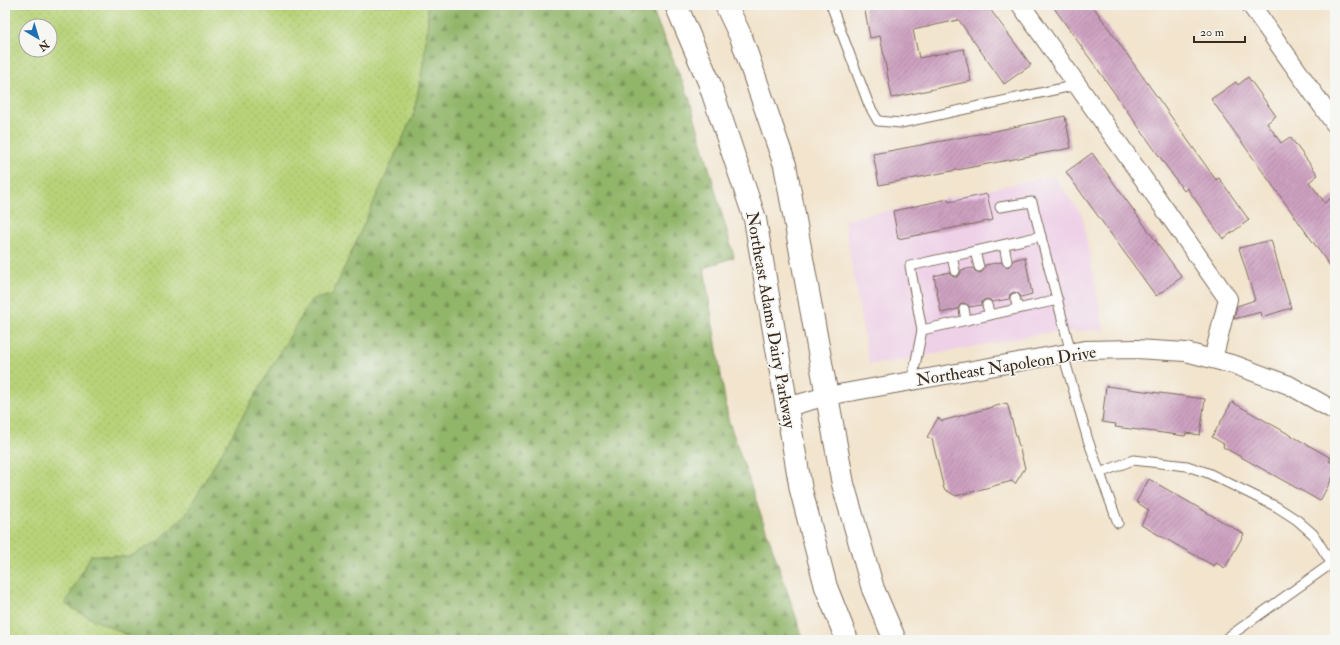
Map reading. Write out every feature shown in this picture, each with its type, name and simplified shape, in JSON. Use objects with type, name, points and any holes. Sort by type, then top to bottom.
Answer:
[{"type":"main road","name":"Northeast Adams Dairy Parkway","points":[[676,5],[709,82],[755,219],[803,498],[826,587],[847,640]]},
{"type":"main road","points":[[726,5],[741,37],[784,165],[843,484],[873,589],[895,640]]},
{"type":"street","points":[[1021,5],[1228,299],[1213,359]]},
{"type":"street","points":[[1251,5],[1335,124]]},
{"type":"street","name":"Northeast Napoleon Drive","points":[[787,407],[827,396],[1085,350],[1143,350],[1186,352],[1235,365],[1289,385],[1335,411]]},
{"type":"lane","points":[[831,5],[869,105],[878,121],[901,123],[1077,85]]},
{"type":"lane","points":[[1000,207],[1032,202],[1058,300],[1067,354],[1088,440],[1118,523]]},
{"type":"lane","points":[[912,381],[922,330],[910,266],[1041,236]]},
{"type":"lane","points":[[1004,245],[1007,261]]},
{"type":"lane","points":[[975,251],[979,267]]},
{"type":"lane","points":[[952,256],[955,271]]},
{"type":"lane","points":[[1015,298],[1018,309]]},
{"type":"lane","points":[[922,330],[1058,300]]},
{"type":"lane","points":[[987,305],[990,316]]},
{"type":"lane","points":[[964,309],[966,320]]},
{"type":"lane","points":[[1100,473],[1133,460],[1187,466],[1208,473],[1276,507],[1297,520],[1313,534],[1333,563],[1224,640]]},
{"type":"shaded area","points":[[1053,176],[1082,215],[1104,330],[1039,334],[893,362],[869,364],[844,220]]},
{"type":"green space","points":[[5,5],[499,5],[325,640],[5,640]]},
{"type":"green space","points":[[427,5],[650,5],[689,97],[734,257],[704,268],[728,419],[804,640],[138,640],[88,617],[65,604],[91,555],[129,557],[158,541],[185,515],[311,300],[332,295],[414,113],[424,59],[428,20]]},
{"type":"building","points":[[864,5],[987,5],[1031,65],[1004,84],[958,19],[913,30],[919,58],[964,49],[971,81],[892,98],[880,36],[870,38]]},
{"type":"building","points":[[1052,5],[1092,5],[1216,180],[1219,178],[1249,220],[1223,239],[1187,188],[1184,191]]},
{"type":"building","points":[[1248,77],[1276,116],[1267,123],[1281,143],[1290,137],[1318,175],[1309,182],[1325,203],[1335,195],[1335,273],[1211,99],[1236,82],[1238,85]]},
{"type":"building","points":[[1065,116],[1071,148],[879,185],[873,154]]},
{"type":"building","points":[[1092,153],[1182,277],[1156,296],[1066,172]]},
{"type":"building","points":[[987,194],[993,220],[898,239],[893,211],[948,199],[949,202]]},
{"type":"building","points":[[1271,240],[1291,308],[1262,317],[1261,312],[1234,319],[1237,306],[1255,300],[1239,248]]},
{"type":"building","points":[[1025,257],[1032,294],[1021,297],[1019,294],[1014,292],[1010,294],[1009,299],[992,302],[989,299],[986,299],[982,301],[981,305],[970,307],[963,303],[958,309],[941,313],[934,276],[949,272],[953,277],[957,277],[961,273],[961,270],[973,268],[975,271],[980,273],[983,271],[985,265],[1001,262],[1008,267],[1013,260]]},
{"type":"building","points":[[1106,386],[1205,399],[1200,435],[1186,433],[1185,436],[1115,427],[1116,424],[1102,422]]},
{"type":"building","points":[[1232,402],[1331,458],[1329,461],[1335,464],[1335,473],[1320,501],[1223,447],[1224,444],[1212,437]]},
{"type":"building","points":[[1007,403],[1025,468],[1015,484],[1012,481],[956,496],[944,489],[932,439],[927,437],[938,418],[942,421]]},
{"type":"building","points":[[1149,479],[1244,534],[1225,568],[1216,563],[1214,566],[1141,525],[1149,510],[1136,502]]}]
